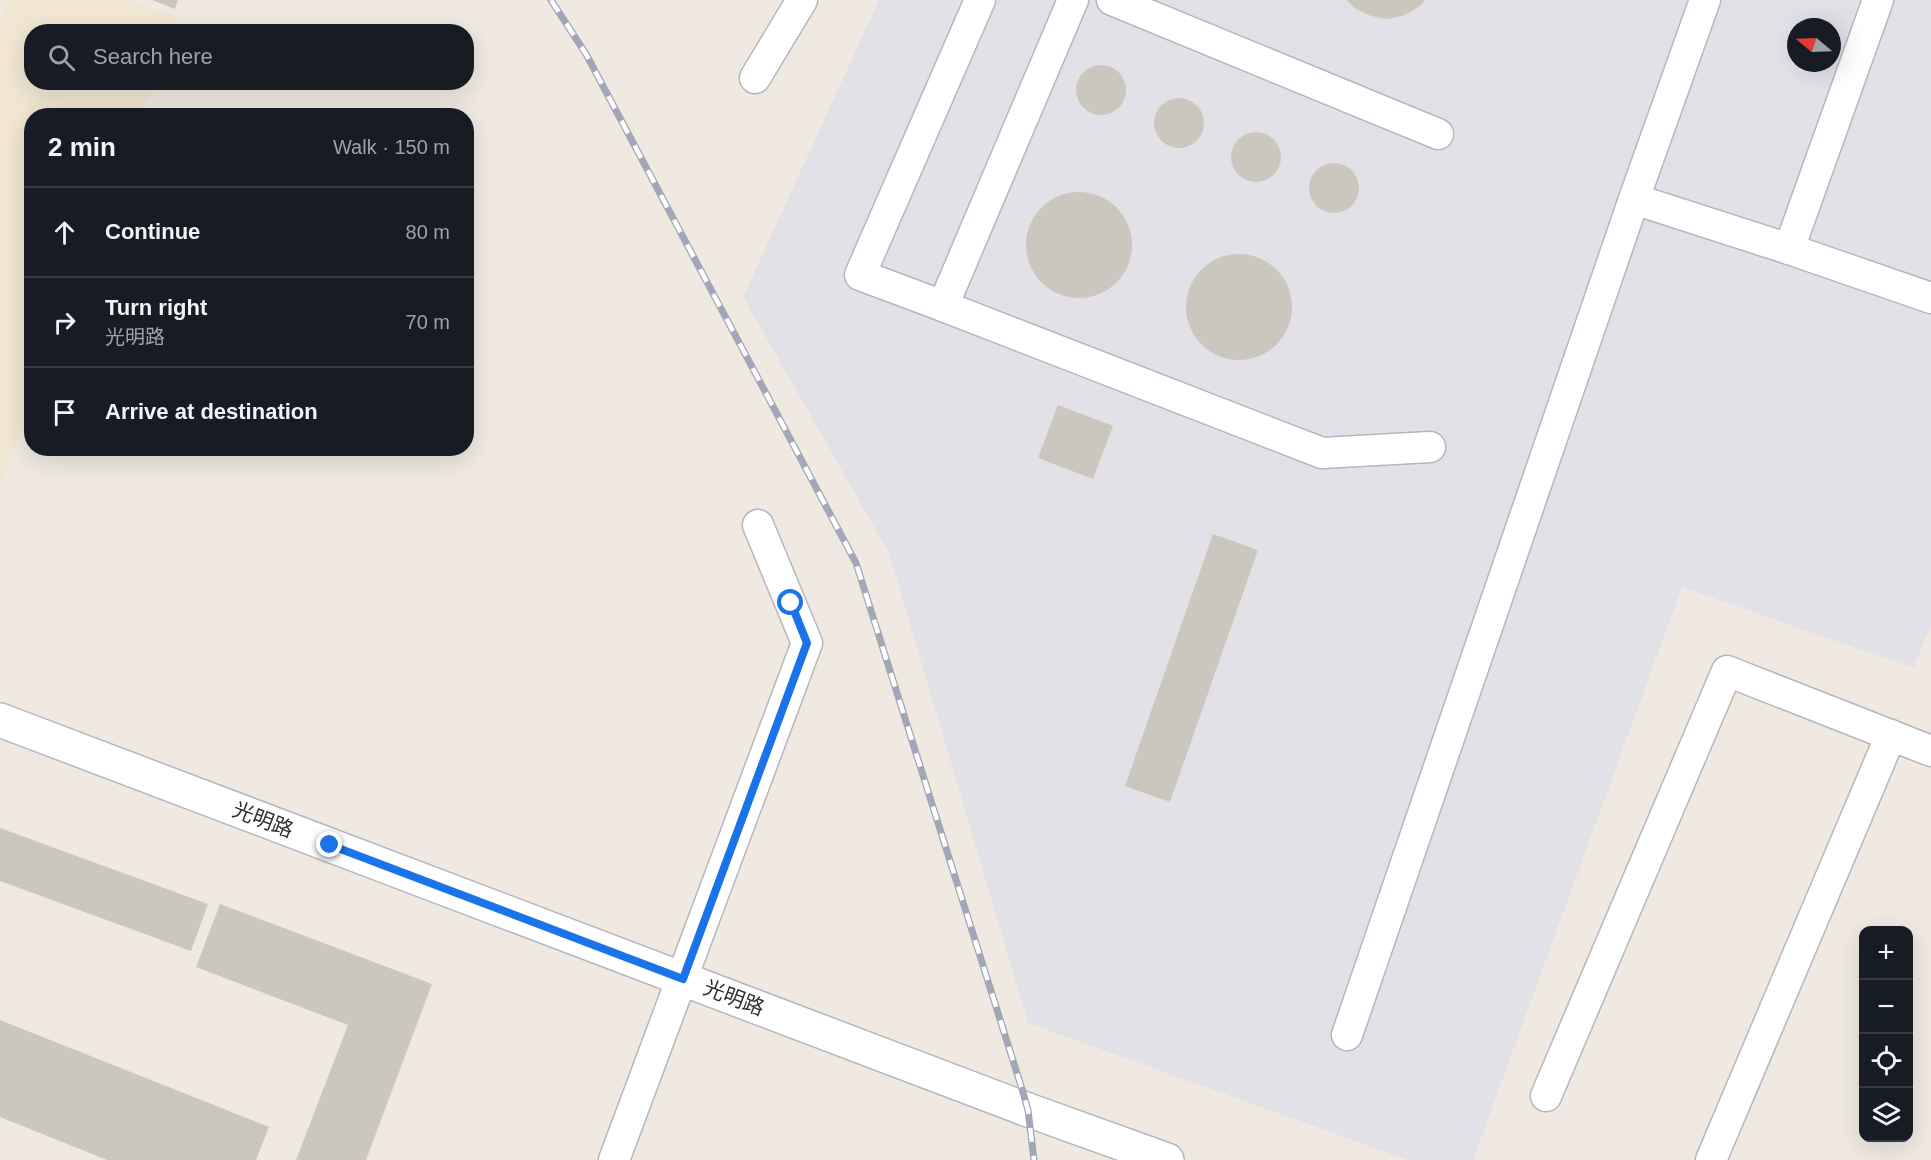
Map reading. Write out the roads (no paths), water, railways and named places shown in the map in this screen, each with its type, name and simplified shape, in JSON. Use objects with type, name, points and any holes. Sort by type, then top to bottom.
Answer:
[{"type":"street","points":[[755,78],[802,0]]},
{"type":"street","points":[[980,0],[860,275],[1322,453],[1430,447]]},
{"type":"street","points":[[943,306],[1072,0]]},
{"type":"street","points":[[1112,0],[1438,134]]},
{"type":"street","points":[[1347,1035],[1634,199],[1705,0]]},
{"type":"street","points":[[1789,249],[1878,0]]},
{"type":"street","points":[[1634,199],[1931,298]]},
{"type":"street","points":[[614,1160],[807,643],[758,525]]},
{"type":"street","points":[[1546,1096],[1727,671],[1931,751]]},
{"type":"street","name":"光明路","points":[[0,720],[1028,1110],[1167,1160]]},
{"type":"street","points":[[1712,1160],[1891,735]]},
{"type":"railway","points":[[551,0],[586,54],[856,563],[1022,1089],[1028,1110],[1034,1160]]}]
